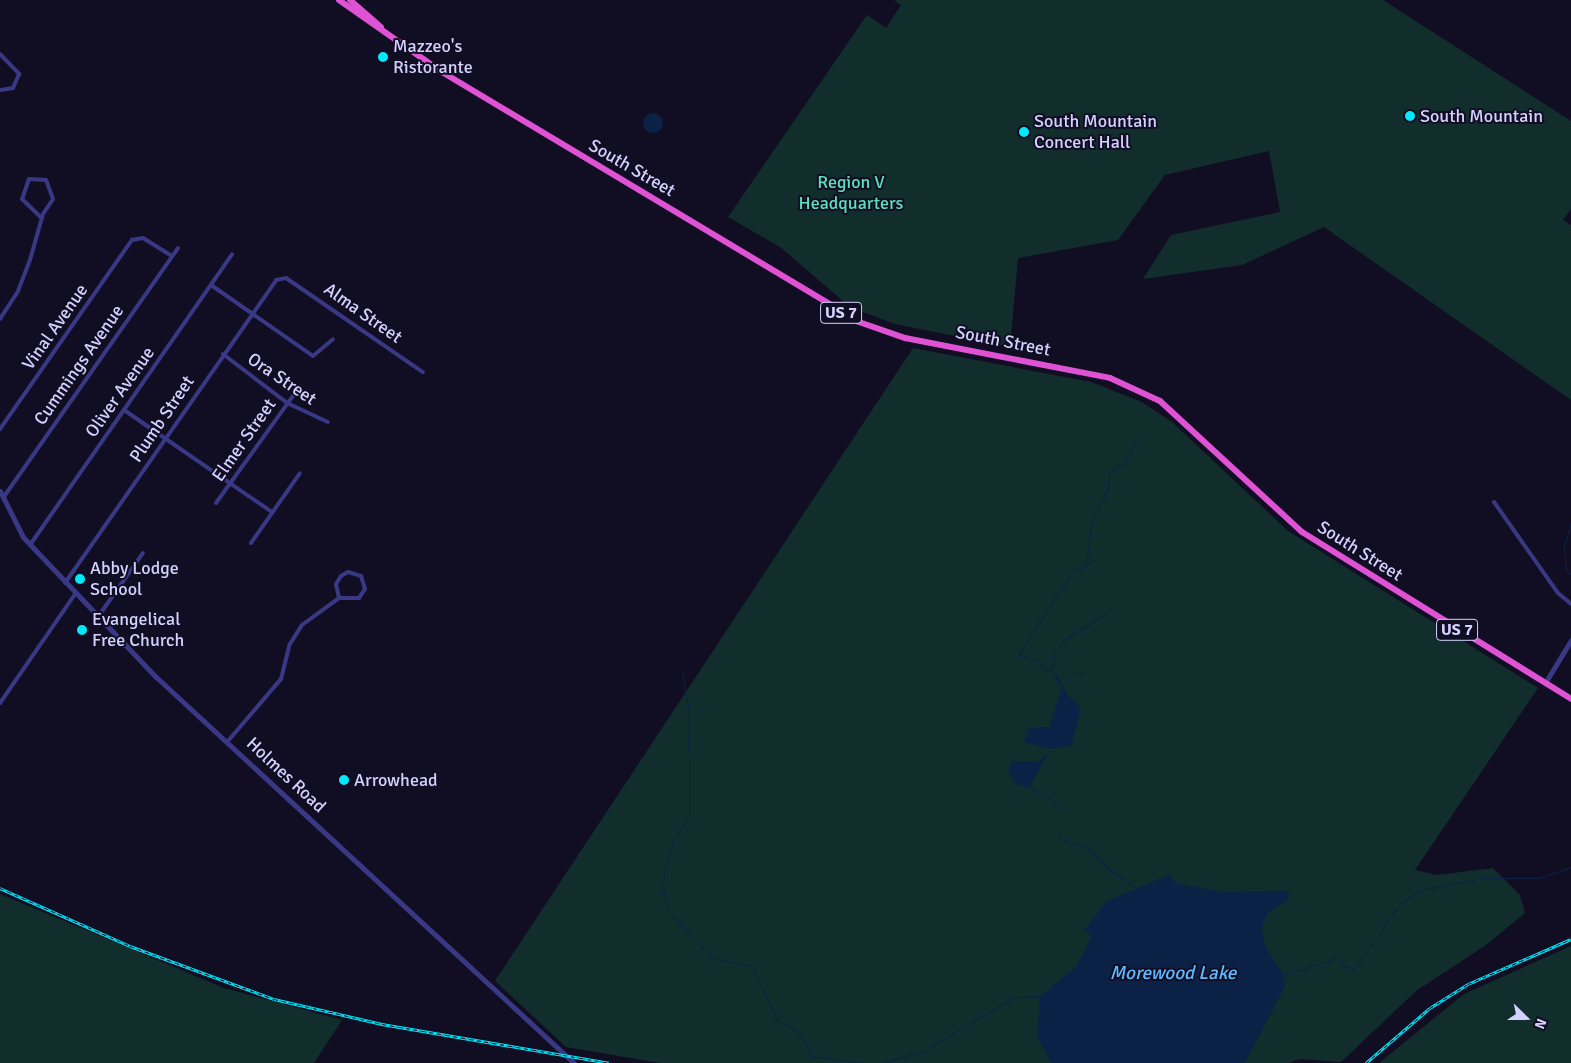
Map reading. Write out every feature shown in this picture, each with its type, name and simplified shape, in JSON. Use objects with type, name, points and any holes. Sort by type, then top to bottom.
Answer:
[{"type":"highway","name":"South Street","points":[[339,0],[405,48],[859,322],[905,338],[1110,378],[1160,401],[1302,532],[1571,699]]},
{"type":"highway","name":"South Street","points":[[350,0],[405,48]]},
{"type":"street","points":[[0,54],[19,74],[13,88],[0,90]]},
{"type":"street","points":[[0,318],[18,291],[42,218],[54,194],[46,180],[29,179],[22,199],[42,218]]},
{"type":"street","name":"Vinal Avenue","points":[[0,429],[132,240],[143,238],[172,256]]},
{"type":"street","name":"Cummings Avenue","points":[[3,498],[178,248]]},
{"type":"street","name":"Oliver Avenue","points":[[30,545],[232,254]]},
{"type":"street","name":"Plumb Street","points":[[65,583],[222,354],[276,280],[286,278]]},
{"type":"street","name":"Alma Street","points":[[286,278],[423,372]]},
{"type":"street","points":[[211,285],[251,314],[316,356],[333,338]]},
{"type":"street","name":"Ora Street","points":[[222,354],[287,403],[328,422]]},
{"type":"street","name":"Elmer Street","points":[[216,503],[295,393]]},
{"type":"street","points":[[124,410],[272,512]]},
{"type":"street","points":[[251,543],[300,473]]},
{"type":"street","name":"Holmes Road","points":[[0,491],[30,545],[98,617],[228,741],[572,1061]]},
{"type":"street","points":[[1494,502],[1558,592],[1571,604]]},
{"type":"street","points":[[98,617],[143,554]]},
{"type":"street","points":[[228,741],[281,679],[290,644],[302,625],[338,598],[359,598],[365,589],[361,576],[348,572],[341,576],[338,598]]},
{"type":"street","points":[[0,703],[76,594]]},
{"type":"street","points":[[1545,683],[1571,640]]},
{"type":"green space","name":"Region V Headquarters","points":[[894,0],[1383,0],[1571,121],[1571,209],[1563,220],[1571,225],[1571,400],[1324,227],[1242,265],[1143,279],[1171,235],[1280,212],[1269,151],[1165,175],[1118,240],[1018,258],[1010,347],[895,324],[850,307],[780,247],[728,217],[867,15],[886,28],[901,5]]},
{"type":"green space","points":[[913,348],[1091,382],[1142,402],[1172,422],[1288,531],[1538,688],[1415,870],[1437,875],[1493,868],[1520,895],[1525,913],[1486,945],[1416,991],[1341,1062],[1300,1059],[1288,1063],[660,1063],[566,1047],[495,981]]},
{"type":"green space","points":[[0,894],[224,988],[342,1020],[314,1063],[0,1063]]},
{"type":"green space","points":[[1571,946],[1571,1063],[1379,1063],[1464,994]]},
{"type":"water","points":[[653,113],[660,116],[663,123],[660,130],[653,133],[646,130],[643,123],[646,116]]},
{"type":"water","points":[[1057,674],[1068,696],[1081,707],[1072,745],[1051,749],[1024,742],[1029,728],[1049,727],[1062,687],[1054,677]]},
{"type":"water","points":[[1048,753],[1029,788],[1014,783],[1008,770],[1013,761],[1038,762]]},
{"type":"water","name":"Morewood Lake","points":[[1169,875],[1178,884],[1222,892],[1289,891],[1287,900],[1268,913],[1262,928],[1265,946],[1284,975],[1285,986],[1245,1063],[1051,1063],[1037,1036],[1040,996],[1076,967],[1092,936],[1084,930],[1107,901]]},
{"type":"waterway","points":[[1086,566],[1092,521],[1108,488],[1109,473],[1127,460],[1137,439]]},
{"type":"waterway","points":[[1571,522],[1564,547],[1566,570],[1571,574]]},
{"type":"waterway","points":[[1073,572],[1097,559]]},
{"type":"waterway","points":[[1051,673],[1036,660],[1018,655],[1071,574]]},
{"type":"waterway","points":[[1050,672],[1055,652],[1065,639],[1106,614]]},
{"type":"waterway","points":[[682,671],[689,709],[688,750]]},
{"type":"waterway","points":[[1064,685],[1073,673],[1084,673]]},
{"type":"waterway","points":[[666,864],[674,839],[689,817],[689,754]]},
{"type":"waterway","points":[[1028,786],[1066,808]]},
{"type":"waterway","points":[[1058,831],[1063,840],[1091,849],[1106,867],[1136,888]]},
{"type":"waterway","points":[[663,883],[665,867]]},
{"type":"waterway","points":[[1284,975],[1336,958],[1345,967],[1355,968],[1400,904],[1420,890],[1483,878],[1539,878],[1571,867]]},
{"type":"waterway","points":[[663,889],[669,912],[693,938]]},
{"type":"waterway","points":[[698,944],[715,959],[752,966],[777,1020],[800,1033],[811,1056],[863,1063]]},
{"type":"waterway","points":[[881,1063],[922,1052],[1014,997],[1040,996]]},
{"type":"railway","points":[[0,888],[130,946],[274,999],[382,1024],[609,1063]]},
{"type":"railway","points":[[1366,1063],[1430,1008],[1468,984],[1571,939]]},
{"type":"place","name":"Mazzeo's Ristorante","points":[[383,57]]},
{"type":"place","name":"South Mountain","points":[[1410,116]]},
{"type":"place","name":"South Mountain Concert Hall","points":[[1024,132]]},
{"type":"place","name":"Abby Lodge School","points":[[80,579]]},
{"type":"place","name":"Evangelical Free Church","points":[[82,630]]},
{"type":"place","name":"Arrowhead","points":[[344,780]]}]
